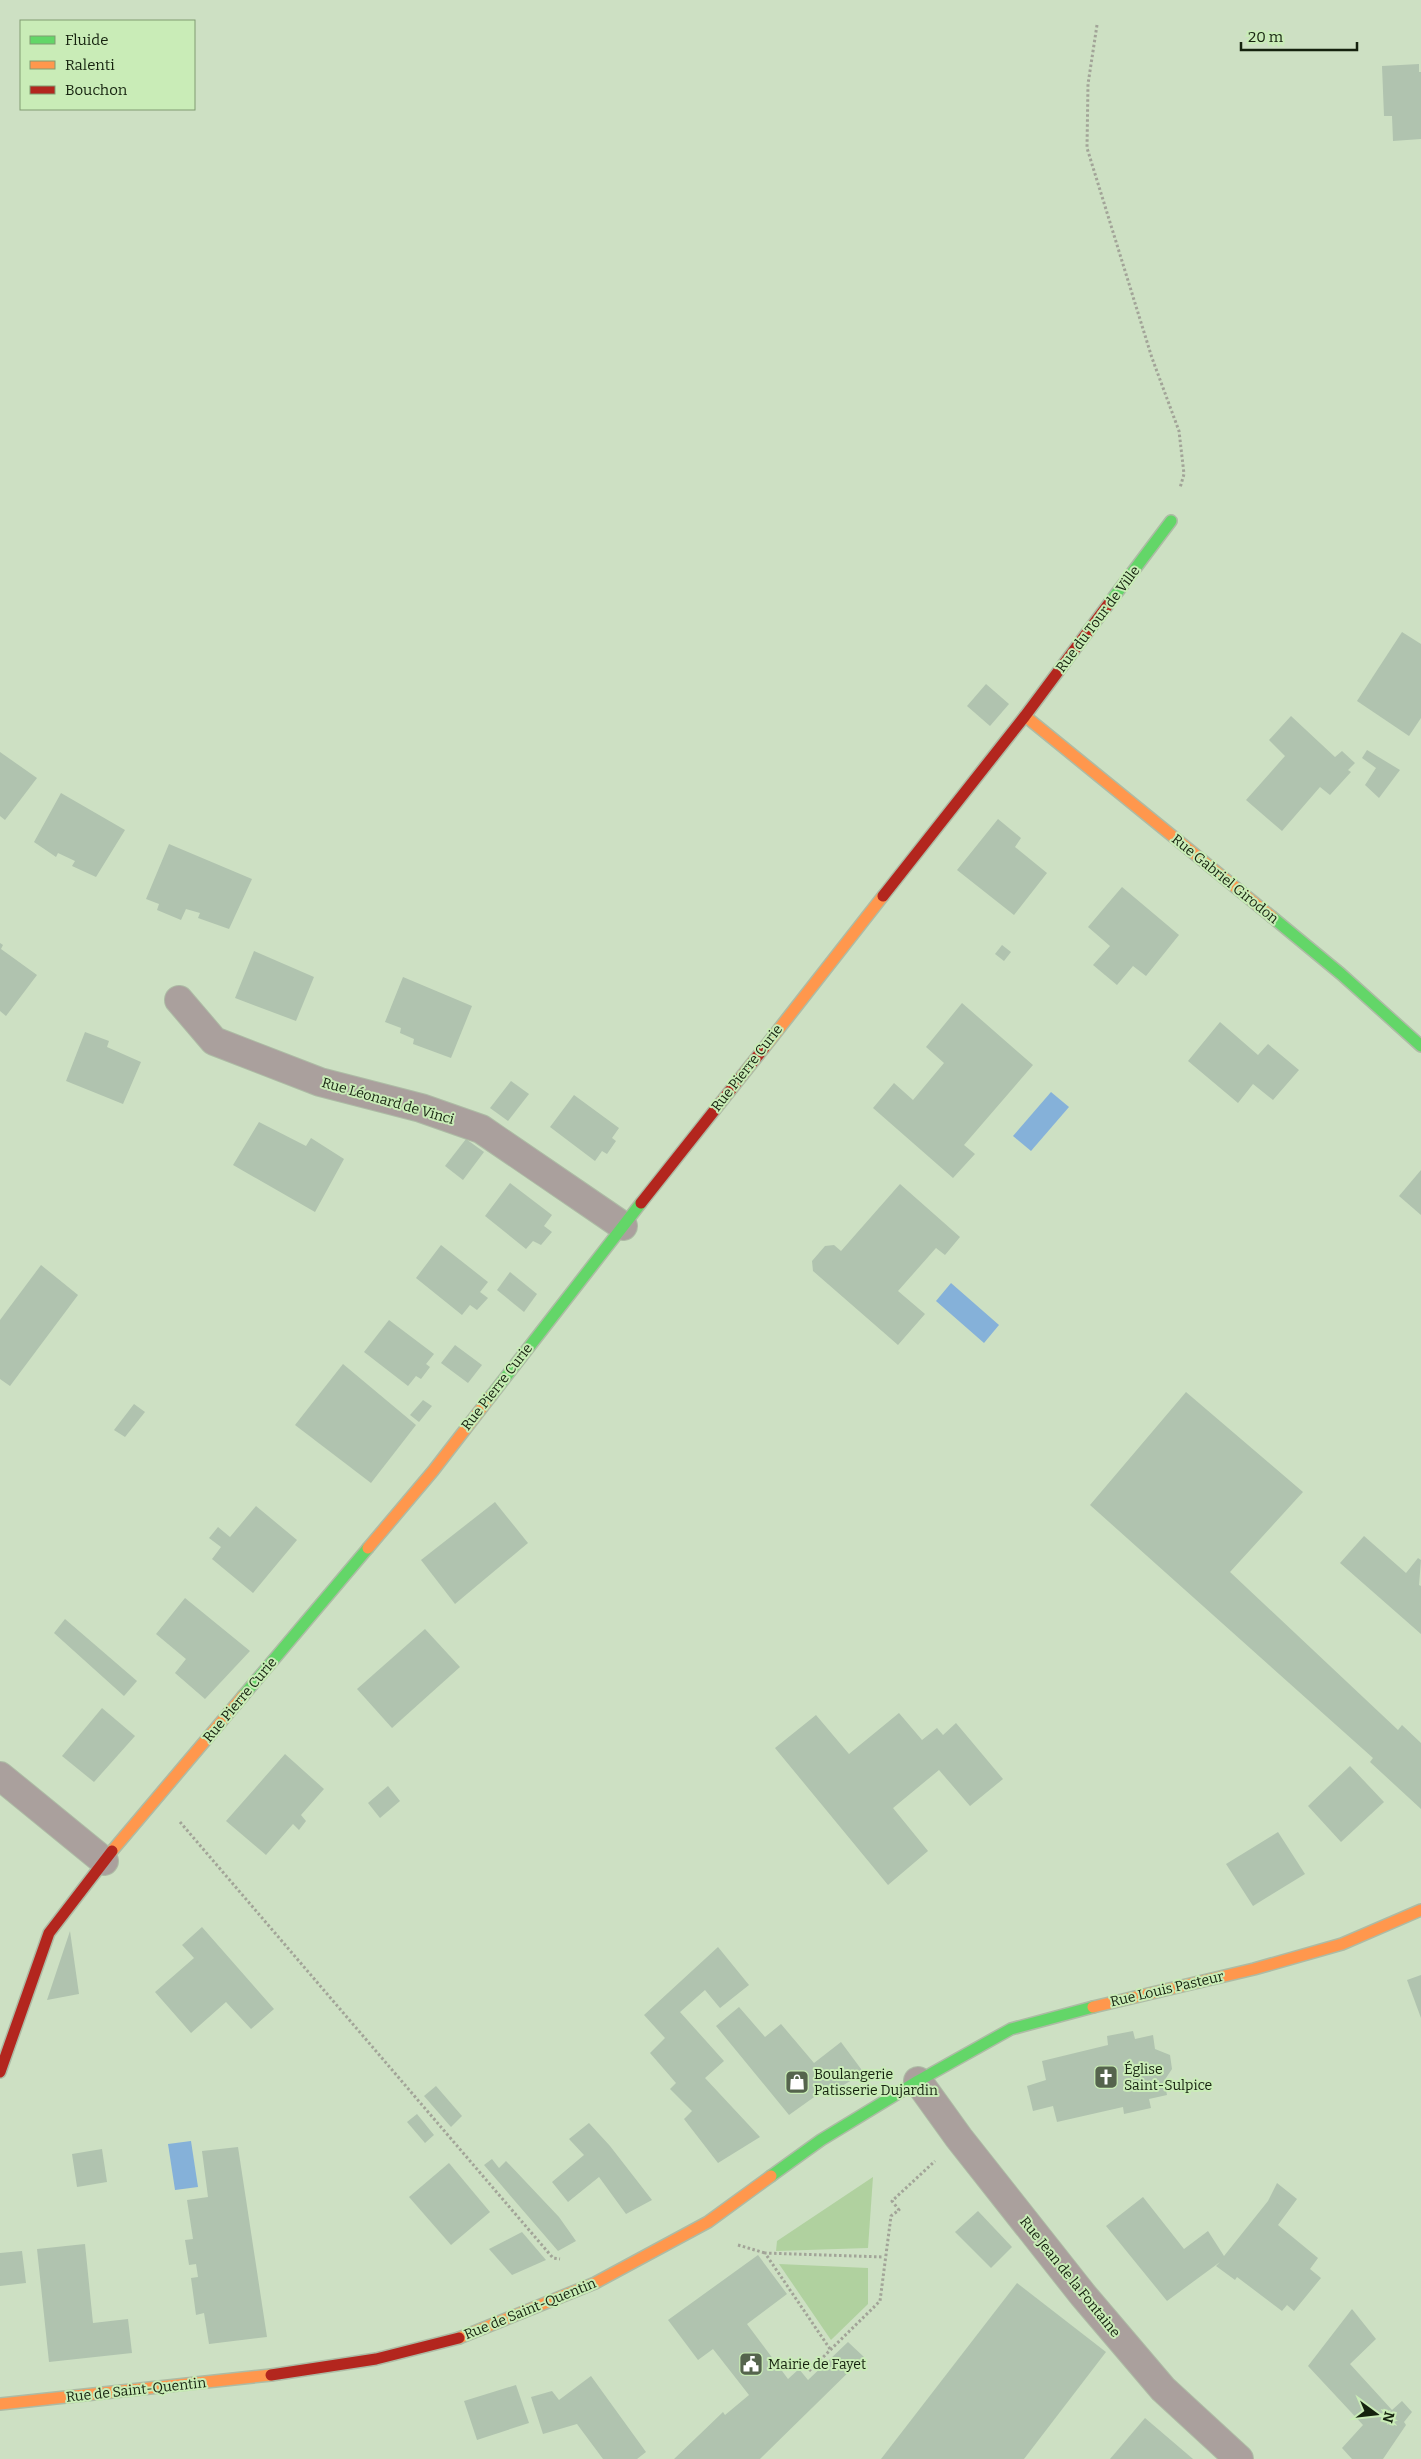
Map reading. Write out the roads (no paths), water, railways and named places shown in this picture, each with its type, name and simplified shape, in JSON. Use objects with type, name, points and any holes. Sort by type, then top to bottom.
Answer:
[{"type":"street","name":"Rue du Tour de Ville","points":[[1025,716],[1171,521]]},
{"type":"street","name":"Rue Gabriel Girodon","points":[[1025,716],[1341,974],[1421,1046]]},
{"type":"street","name":"Rue Pierre Curie","points":[[0,2072],[49,1933],[104,1861],[432,1471],[622,1226],[1025,716]]},
{"type":"street","name":"Rue Léonard de Vinci","points":[[179,1000],[214,1042],[320,1082],[422,1108],[481,1129],[622,1226]]},
{"type":"street","points":[[0,1776],[104,1861]]},
{"type":"street","name":"Rue Louis Pasteur","points":[[918,2081],[1011,2028],[1154,1991],[1254,1969],[1342,1944],[1421,1910]]},
{"type":"street","name":"Rue Jean de la Fontaine","points":[[918,2081],[959,2138],[1083,2296],[1163,2389],[1239,2459]]},
{"type":"street","name":"Rue de Saint-Quentin","points":[[0,2404],[256,2377],[376,2359],[478,2332],[595,2283],[708,2222],[821,2140],[918,2081]]},
{"type":"water","points":[[1051,1092],[1069,1107],[1031,1151],[1013,1136]]},
{"type":"water","points":[[951,1283],[999,1325],[984,1343],[936,1301]]},
{"type":"water","points":[[191,2141],[198,2187],[175,2190],[168,2144]]},
{"type":"place","name":"Église Saint-Sulpice","points":[[1106,2077]]},
{"type":"place","name":"Boulangerie Patisserie Dujardin","points":[[797,2082]]},
{"type":"place","name":"Mairie de Fayet","points":[[751,2364]]}]
